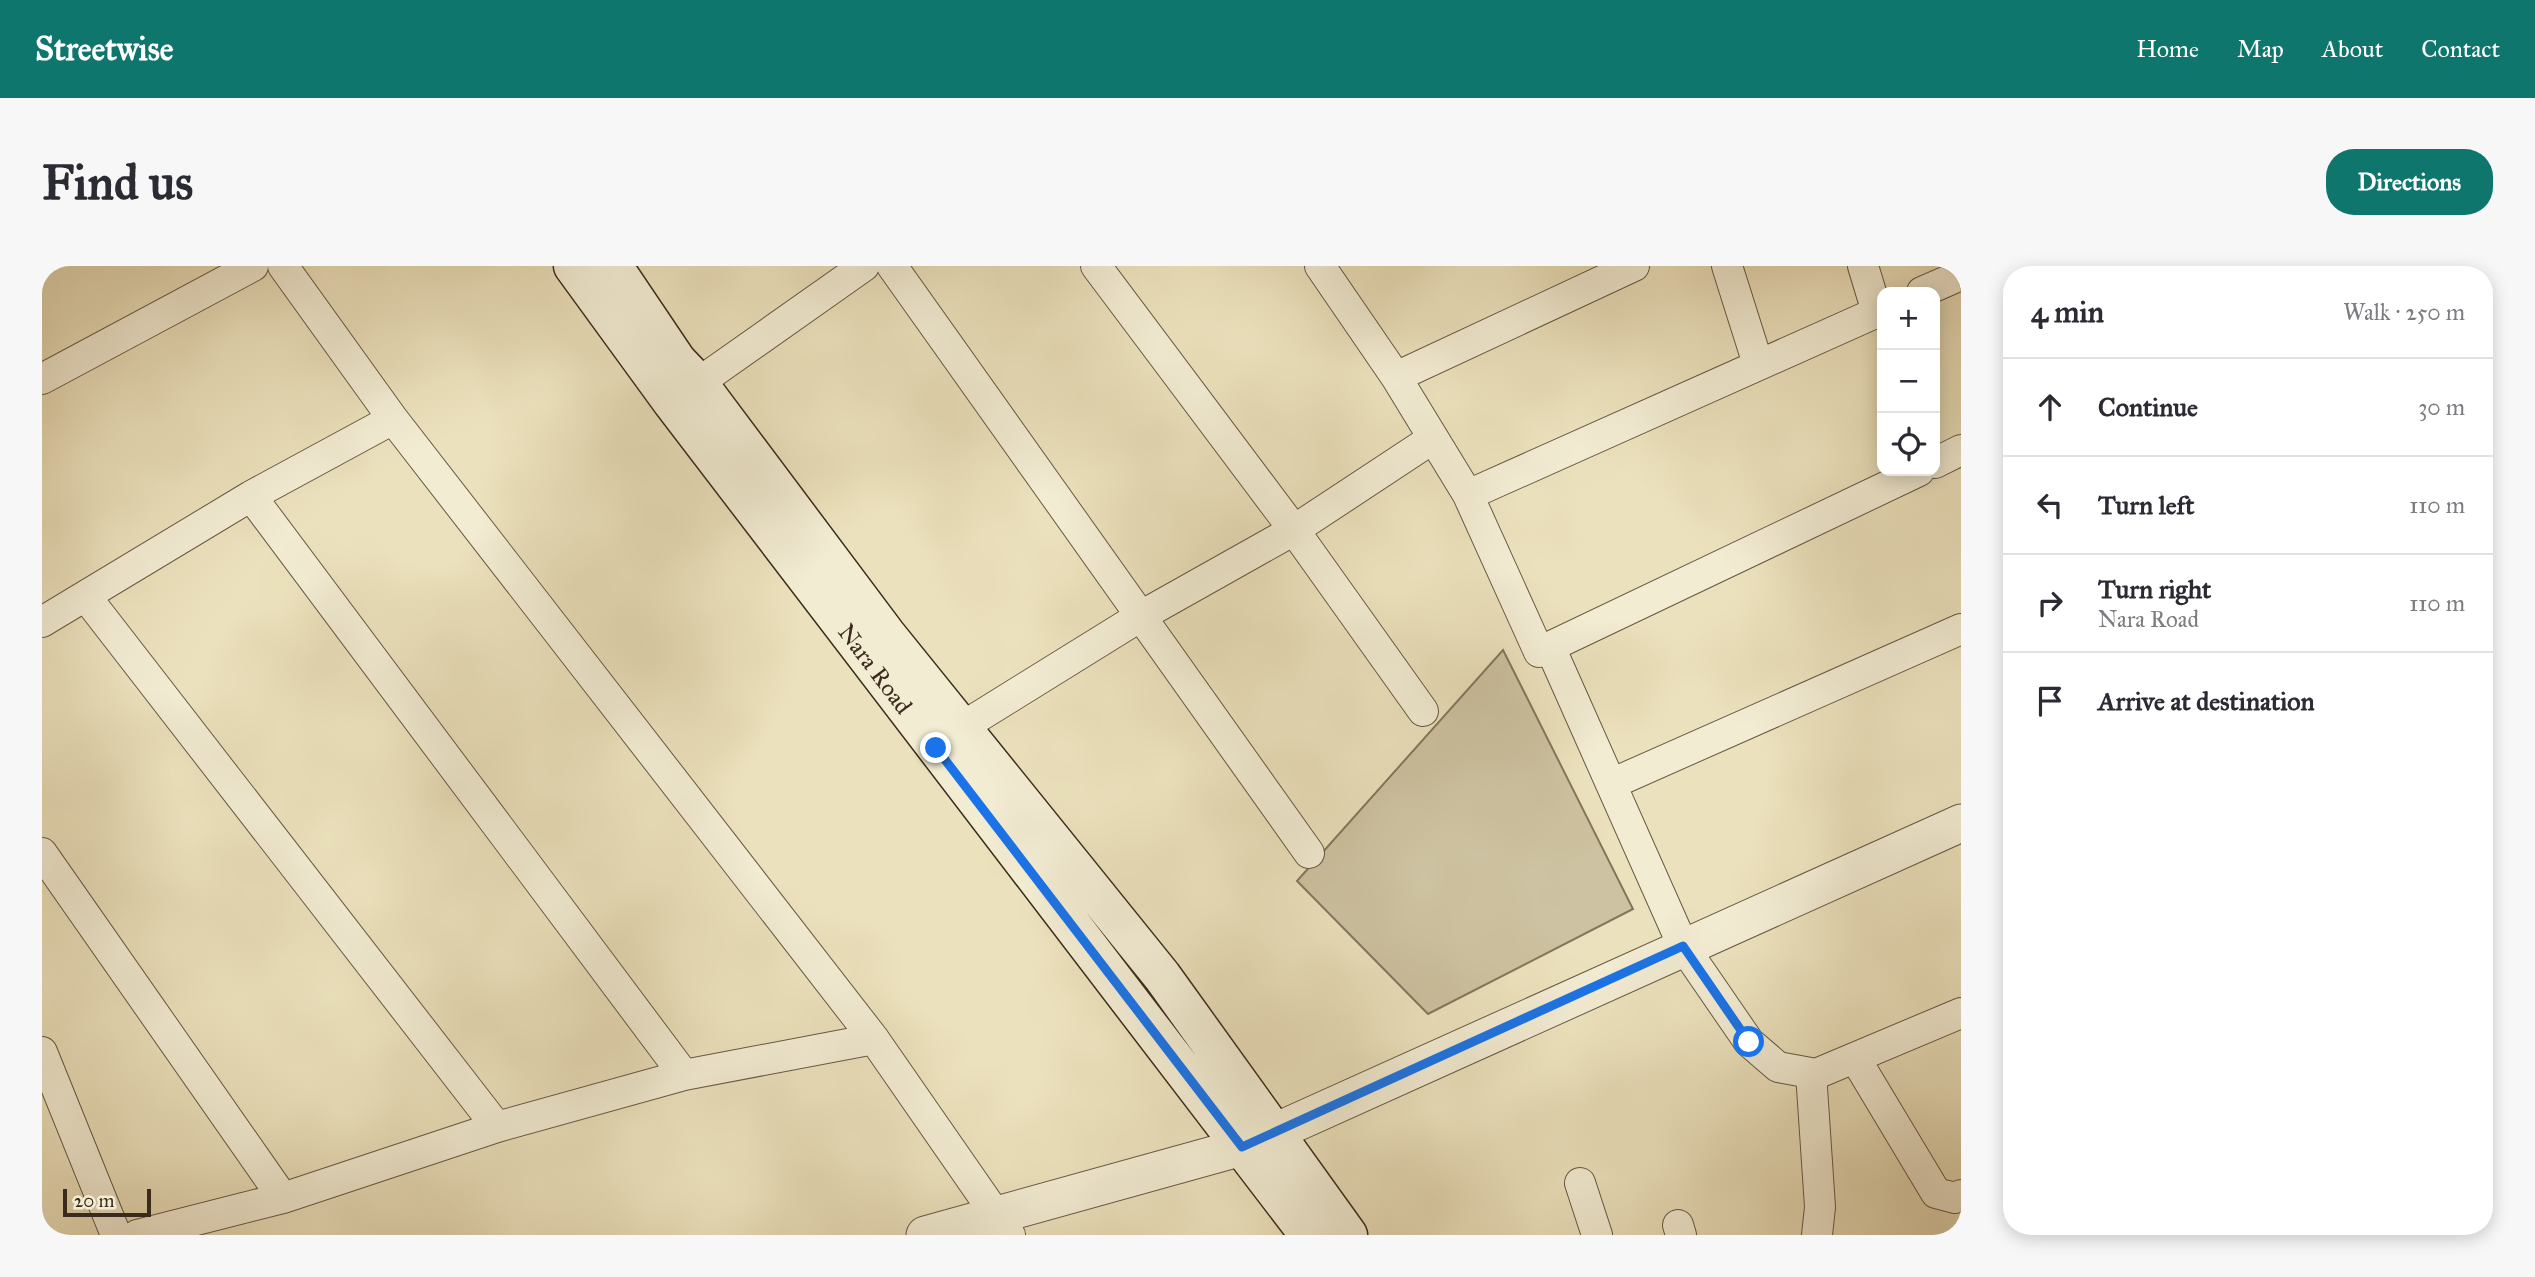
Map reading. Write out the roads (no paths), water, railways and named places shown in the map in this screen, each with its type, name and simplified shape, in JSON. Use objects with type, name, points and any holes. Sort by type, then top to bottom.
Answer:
[{"type":"main road","name":"Nara Road","points":[[573,266],[680,413],[949,738],[1242,1147],[1309,1235]]},
{"type":"main road","points":[[613,266],[677,361],[698,383],[886,634],[949,738],[1162,976],[1348,1235]]},
{"type":"street","points":[[42,379],[253,266]]},
{"type":"street","points":[[284,266],[393,419],[874,1039],[1004,1226]]},
{"type":"street","points":[[698,383],[864,266]]},
{"type":"street","points":[[892,266],[1309,853]]},
{"type":"street","points":[[1096,266],[1294,530],[1423,711]]},
{"type":"street","points":[[1320,266],[1396,377],[1468,495],[1539,652],[1909,476]]},
{"type":"street","points":[[1396,377],[1634,266]]},
{"type":"street","points":[[1727,266],[1758,363]]},
{"type":"street","points":[[1863,266],[1877,303]]},
{"type":"street","points":[[1933,287],[1961,275]]},
{"type":"street","points":[[1468,495],[1758,363],[1877,312]]},
{"type":"street","points":[[42,622],[87,598],[251,496],[393,419]]},
{"type":"street","points":[[949,738],[1141,616],[1294,530],[1432,439]]},
{"type":"street","points":[[1940,460],[1961,450]]},
{"type":"street","points":[[251,496],[684,1075]]},
{"type":"street","points":[[87,598],[497,1127]]},
{"type":"street","points":[[1611,784],[1961,629]]},
{"type":"street","points":[[1550,647],[1683,946],[1749,1042],[1778,1067],[1816,1074],[1961,1013]]},
{"type":"street","points":[[925,1235],[1004,1226],[1242,1147],[1961,823]]},
{"type":"street","points":[[42,853],[283,1198]]},
{"type":"street","points":[[137,1235],[283,1198],[497,1127],[684,1075],[874,1039]]},
{"type":"street","points":[[42,1052],[116,1235]]},
{"type":"street","points":[[1855,1058],[1936,1193],[1955,1198],[1961,1195]]},
{"type":"street","points":[[1811,1073],[1820,1207],[1817,1235]]},
{"type":"street","points":[[1580,1182],[1597,1235]]}]
